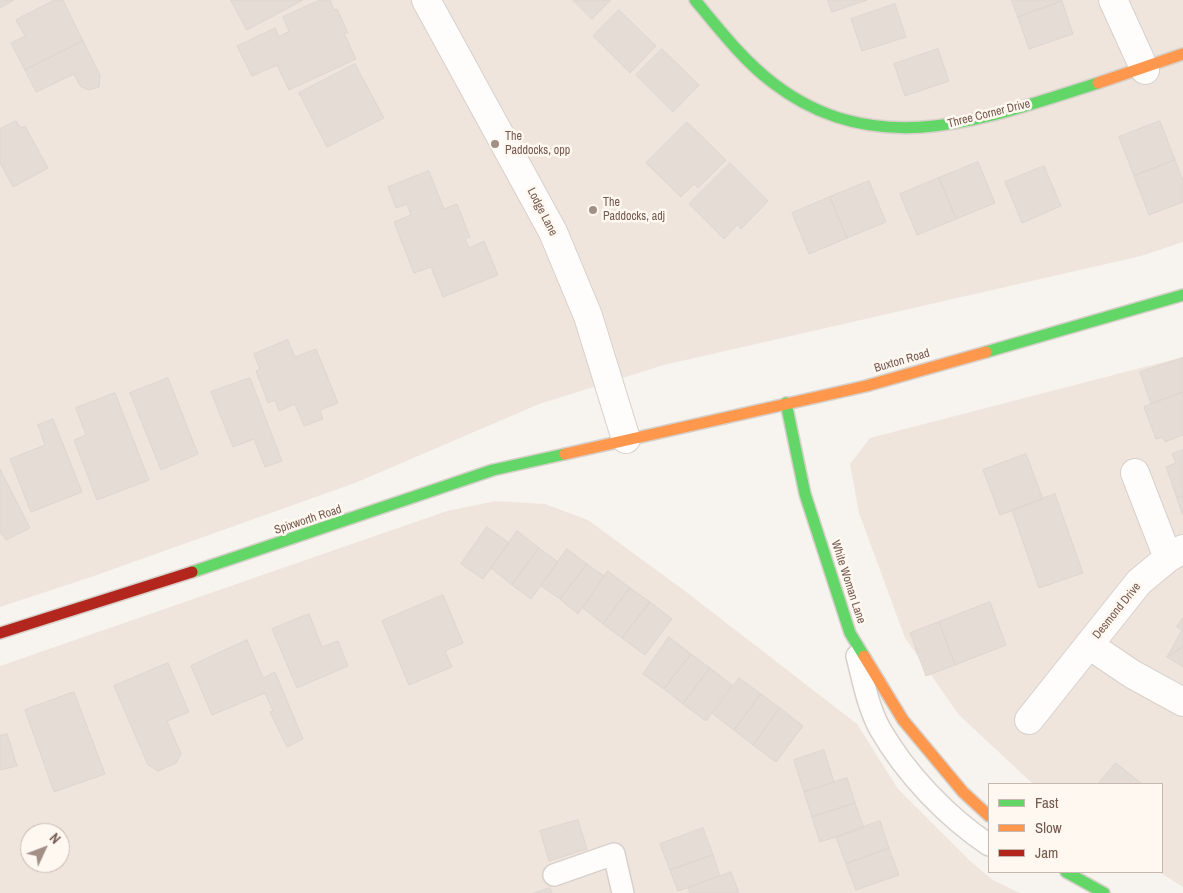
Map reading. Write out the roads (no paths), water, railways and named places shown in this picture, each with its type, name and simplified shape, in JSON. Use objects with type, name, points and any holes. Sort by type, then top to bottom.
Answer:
[{"type":"street","name":"Lodge Lane","points":[[426,0],[553,232],[588,316],[626,439]]},
{"type":"street","name":"Three Corner Drive","points":[[695,0],[738,51],[785,92],[830,115],[880,128],[942,127],[1009,110],[1145,70],[1183,54]]},
{"type":"street","points":[[1112,0],[1145,70]]},
{"type":"street","name":"Buxton Road","points":[[626,439],[866,386],[1183,295]]},
{"type":"street","name":"White Woman Lane","points":[[786,404],[805,494],[850,633],[903,720],[963,792],[988,815]]},
{"type":"street","name":"Spixworth Road","points":[[0,633],[253,552],[494,470],[626,439]]},
{"type":"street","name":"Desmond Drive","points":[[1029,720],[1139,582],[1175,553],[1135,473]]},
{"type":"street","name":"Desmond Drive","points":[[1089,646],[1132,674],[1183,702]]},
{"type":"street","points":[[1063,873],[1104,893]]},
{"type":"lane","points":[[850,633],[872,710],[880,728],[906,765],[941,806],[988,844]]},
{"type":"lane","points":[[554,874],[614,854],[623,893]]},
{"type":"place","name":"The Paddocks, opp","points":[[495,144]]},
{"type":"place","name":"The Paddocks, adj","points":[[593,210]]}]
